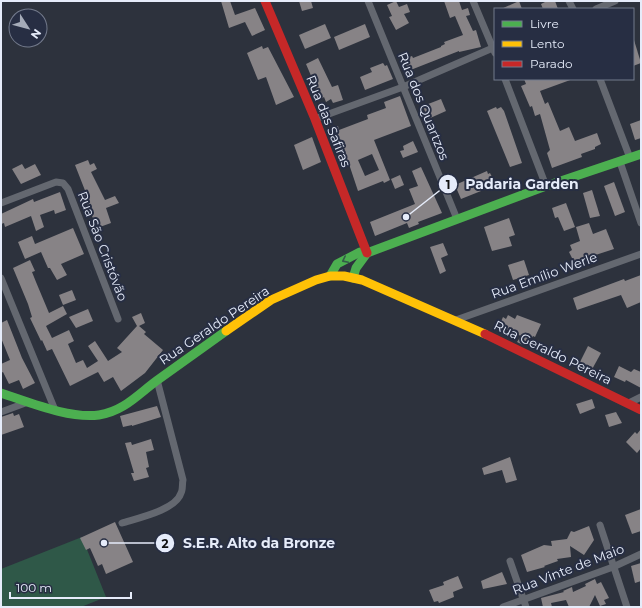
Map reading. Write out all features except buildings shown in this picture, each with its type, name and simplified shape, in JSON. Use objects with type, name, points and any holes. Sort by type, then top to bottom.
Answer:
[{"type":"main road","name":"Rua das Safiras","points":[[265,1],[316,119],[367,253]]},
{"type":"main road","points":[[330,276],[337,264],[360,252],[367,253],[546,186],[641,154]]},
{"type":"main road","points":[[353,278],[356,268],[367,253]]},
{"type":"main road","name":"Rua Geraldo Pereira","points":[[1,393],[55,410],[74,414],[98,415],[113,412],[129,404],[157,380],[271,300],[299,286],[330,276],[362,280],[456,320],[641,410]]},
{"type":"street","name":"Rua dos Quartzos","points":[[368,1],[457,220]]},
{"type":"street","points":[[316,119],[403,87],[494,49],[473,1]]},
{"type":"street","points":[[598,8],[615,1]]},
{"type":"street","points":[[505,80],[546,186]]},
{"type":"street","points":[[600,80],[630,158]]},
{"type":"street","points":[[620,162],[641,223]]},
{"type":"street","name":"Rua São Cristóvão","points":[[1,203],[56,182],[63,183],[68,189],[118,319]]},
{"type":"street","name":"Rua Emílio Werle","points":[[456,320],[641,254]]},
{"type":"street","points":[[1,278],[55,410]]},
{"type":"street","points":[[122,523],[162,510],[174,503],[182,494],[183,480],[157,380]]},
{"type":"street","points":[[629,403],[641,397]]},
{"type":"street","points":[[1,412],[28,402]]},
{"type":"street","points":[[600,525],[627,607]]},
{"type":"street","name":"Rua Vinte de Maio","points":[[503,607],[523,598],[613,567],[641,554]]},
{"type":"street","points":[[510,561],[526,607]]},
{"type":"green space","points":[[82,537],[106,597],[81,607],[1,607],[1,569]]},
{"type":"traffic: fast","points":[[330,276],[337,264],[360,252],[367,253],[546,186],[641,154]]},
{"type":"traffic: fast","points":[[353,278],[356,268],[367,253]]},
{"type":"traffic: fast","points":[[1,393],[49,409],[75,415],[87,416],[108,413],[124,406],[226,331]]},
{"type":"traffic: slow","points":[[226,331],[271,300],[316,280],[330,276],[344,276],[362,280],[485,334]]},
{"type":"traffic: jam","points":[[265,1],[315,119],[367,253]]},
{"type":"traffic: jam","points":[[485,334],[641,410]]},
{"type":"place","name":"Padaria Garden","points":[[406,217]]},
{"type":"place","name":"S.E.R. Alto da Bronze","points":[[104,543]]}]
